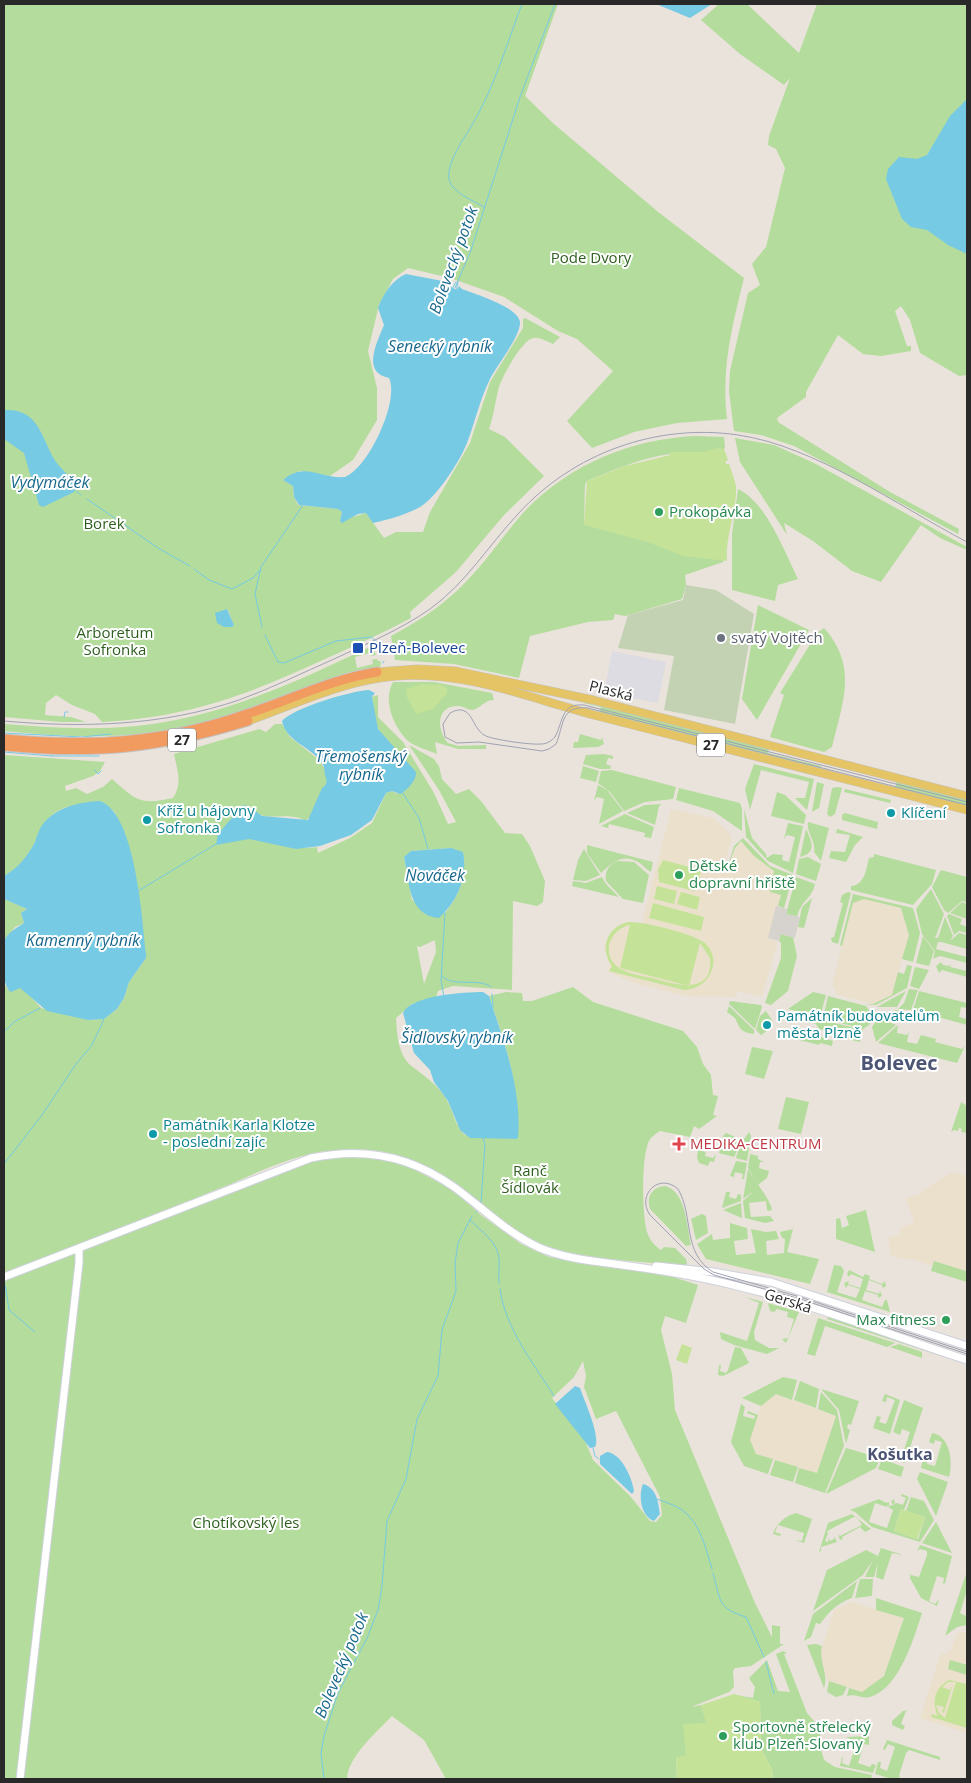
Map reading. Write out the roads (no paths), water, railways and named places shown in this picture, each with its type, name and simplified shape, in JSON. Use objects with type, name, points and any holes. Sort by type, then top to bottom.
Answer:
[{"type":"highway","name":"Plaská","points":[[247,718],[329,684],[377,672]]},
{"type":"highway","name":"27","points":[[4,739],[61,744],[130,741],[189,732],[247,718]]},
{"type":"highway","name":"27","points":[[4,746],[61,750],[131,748],[190,738],[247,718]]},
{"type":"main road","name":"Plaská","points":[[377,672],[418,669],[455,671],[593,700],[967,796]]},
{"type":"main road","name":"Plaská","points":[[247,718],[331,690],[371,679],[417,675],[453,678],[512,690],[581,712],[967,810]]},
{"type":"street","name":"Gerská","points":[[4,1277],[311,1158],[343,1153],[375,1154],[414,1165],[455,1188],[499,1224],[541,1248],[565,1255],[706,1279],[749,1289],[967,1360]]},
{"type":"street","points":[[20,1779],[78,1272],[79,1248]]},
{"type":"street","name":"Gerská","points":[[603,1262],[713,1272],[758,1279],[967,1346]]},
{"type":"water","points":[[656,4],[712,4],[690,18]]},
{"type":"water","points":[[967,99],[967,254],[948,245],[927,230],[911,227],[902,219],[886,179],[888,169],[899,157],[917,159],[927,155],[950,116]]},
{"type":"water","name":"Senecký rybník","points":[[406,274],[453,283],[451,287],[457,290],[459,286],[462,289],[504,306],[517,316],[520,322],[519,328],[517,335],[486,387],[464,451],[454,469],[434,495],[420,507],[391,518],[373,523],[366,513],[358,514],[342,523],[340,521],[342,512],[338,509],[299,505],[294,497],[293,486],[283,480],[291,474],[306,471],[328,476],[345,477],[354,471],[372,448],[386,417],[391,388],[389,378],[380,375],[375,370],[373,364],[375,348],[384,325],[378,308],[389,288],[396,280]]},
{"type":"water","name":"Vydymáček","points":[[4,410],[25,414],[38,427],[56,462],[77,486],[74,492],[43,507],[39,505],[24,453],[4,439]]},
{"type":"water","points":[[227,609],[234,625],[232,627],[224,627],[217,623],[215,613]]},
{"type":"water","name":"Třemošenský rybník","points":[[369,690],[375,693],[372,697],[378,729],[416,772],[415,778],[408,787],[400,794],[392,791],[386,793],[372,820],[351,835],[320,846],[296,849],[249,839],[216,845],[218,834],[243,805],[250,807],[262,816],[308,820],[327,781],[324,768],[318,757],[289,734],[284,728],[282,721],[298,711],[323,701],[349,693]]},
{"type":"water","name":"Kamenný rybník","points":[[100,801],[112,810],[122,826],[129,846],[139,894],[146,958],[129,982],[124,998],[117,1009],[104,1019],[88,1020],[47,1011],[20,988],[11,992],[8,989],[3,969],[4,942],[10,933],[24,923],[21,913],[27,909],[4,899],[4,876],[18,866],[25,857],[35,842],[40,828],[48,818],[69,806]]},
{"type":"water","name":"Nováček","points":[[451,848],[463,852],[463,879],[456,896],[446,911],[439,918],[429,916],[421,911],[412,895],[404,857],[411,851]]},
{"type":"water","name":"Šidlovský rybník","points":[[483,992],[489,996],[511,1066],[519,1120],[518,1138],[516,1139],[470,1138],[460,1130],[448,1101],[434,1082],[430,1070],[414,1053],[403,1013],[416,1002],[427,998]]},
{"type":"water","points":[[575,1386],[580,1388],[591,1418],[596,1435],[595,1447],[590,1448],[555,1404]]},
{"type":"water","points":[[607,1452],[617,1457],[629,1473],[634,1491],[632,1494],[600,1464],[600,1456]]},
{"type":"water","points":[[643,1484],[654,1492],[657,1500],[660,1514],[654,1521],[643,1510],[641,1494]]},
{"type":"waterway","points":[[484,207],[463,196],[454,188],[449,179],[450,166],[455,153],[478,115],[492,85],[522,4]]},
{"type":"waterway","name":"Bolevecký potok","points":[[455,288],[471,250],[520,97],[555,4]]},
{"type":"waterway","name":"Bolevecký potok","points":[[452,289],[456,282]]},
{"type":"waterway","name":"Bolevecký potok","points":[[456,291],[458,282]]},
{"type":"waterway","points":[[76,491],[81,495]]},
{"type":"waterway","points":[[87,499],[158,548],[190,566]]},
{"type":"waterway","name":"Bolevecký potok","points":[[262,627],[255,594],[261,567],[303,505]]},
{"type":"waterway","points":[[194,569],[209,580],[232,589],[253,578],[260,570]]},
{"type":"waterway","name":"Bolevecký potok","points":[[265,635],[278,662],[284,663],[336,641],[371,637],[378,643],[382,653]]},
{"type":"waterway","points":[[64,717],[65,712],[68,712]]},
{"type":"waterway","points":[[4,733],[82,737],[111,734]]},
{"type":"waterway","points":[[4,752],[52,756],[51,754]]},
{"type":"waterway","points":[[52,756],[99,756]]},
{"type":"waterway","points":[[95,770],[98,774],[101,771]]},
{"type":"waterway","name":"Bolevecký potok","points":[[402,792],[419,818],[428,849]]},
{"type":"waterway","points":[[138,891],[216,844]]},
{"type":"waterway","name":"Bolevecký potok","points":[[444,997],[441,980],[445,913]]},
{"type":"waterway","points":[[442,976],[447,980],[486,984],[491,987]]},
{"type":"waterway","points":[[492,994],[493,1007]]},
{"type":"waterway","points":[[4,1032],[14,1022],[40,1008]]},
{"type":"waterway","points":[[4,1164],[42,1115],[76,1064],[92,1045],[104,1019]]},
{"type":"waterway","name":"Bolevecký potok","points":[[481,1203],[485,1144],[483,1138]]},
{"type":"waterway","name":"Bolevecký potok","points":[[324,1779],[321,1753],[324,1736],[338,1693],[367,1638],[378,1610],[382,1586],[387,1521],[406,1479],[417,1419],[438,1376],[442,1330],[456,1291],[455,1263],[458,1243],[472,1216]]},
{"type":"waterway","points":[[470,1220],[488,1237],[498,1252],[499,1283]]},
{"type":"waterway","points":[[4,1281],[6,1290],[4,1291]]},
{"type":"waterway","points":[[500,1289],[514,1332],[554,1396]]},
{"type":"waterway","points":[[6,1290],[9,1310],[35,1332]]},
{"type":"waterway","points":[[593,1448],[595,1456],[599,1459]]},
{"type":"waterway","points":[[657,1499],[679,1508],[693,1521],[702,1536],[712,1569]]},
{"type":"waterway","points":[[713,1573],[719,1597],[725,1607],[746,1617],[764,1657]]},
{"type":"waterway","points":[[766,1662],[774,1694]]},
{"type":"tram line","points":[[967,802],[584,705],[576,705],[567,710],[555,737],[543,744],[521,743],[488,737],[480,731],[470,716],[463,710],[450,713],[443,724],[445,737],[457,743],[479,742],[542,751],[556,744],[564,718],[568,713],[579,708],[588,708],[967,805]]},
{"type":"tram line","points":[[967,1352],[800,1297],[713,1272],[703,1264],[697,1255],[683,1200],[678,1189],[671,1184],[657,1184],[648,1194],[646,1207],[650,1215],[704,1269],[714,1275],[800,1299],[967,1354]]},
{"type":"railway","points":[[4,721],[93,724],[152,720],[210,709],[239,700],[275,685],[383,636],[407,624],[430,609],[455,588],[518,514],[564,474],[590,459],[618,447],[647,439],[677,434],[708,432],[738,435],[767,441],[797,451],[856,479],[967,542]]},
{"type":"place","name":"Prokopávka","points":[[659,512]]},
{"type":"place","name":"svatý Vojtěch","points":[[721,638]]},
{"type":"place","name":"Plzeň-Bolevec","points":[[358,648]]},
{"type":"place","name":"Klíčení","points":[[891,813]]},
{"type":"place","name":"Kříž u hájovny Sofronka","points":[[147,820]]},
{"type":"place","name":"Dětské dopravní hřiště","points":[[679,875]]},
{"type":"place","name":"Památník budovatelům města Plzně","points":[[767,1025]]},
{"type":"place","name":"Památník Karla Klotze - poslední zajíc","points":[[153,1134]]},
{"type":"place","name":"MEDIKA-CENTRUM","points":[[679,1144]]},
{"type":"place","name":"Max fitness","points":[[946,1320]]},
{"type":"place","name":"Sportovně střelecký klub Plzeň-Slovany","points":[[723,1736]]},
{"type":"district","name":"Bolevec","points":[[899,1063]]},
{"type":"district","name":"Košutka","points":[[900,1454]]},
{"type":"park label","name":"Pode Dvory","points":[[591,258]]},
{"type":"park label","name":"Borek","points":[[104,524]]},
{"type":"park label","name":"Arboretum Sofronka","points":[[115,642]]},
{"type":"park label","name":"Ranč Šídlovák","points":[[530,1180]]},
{"type":"park label","name":"Chotíkovský les","points":[[246,1523]]}]
